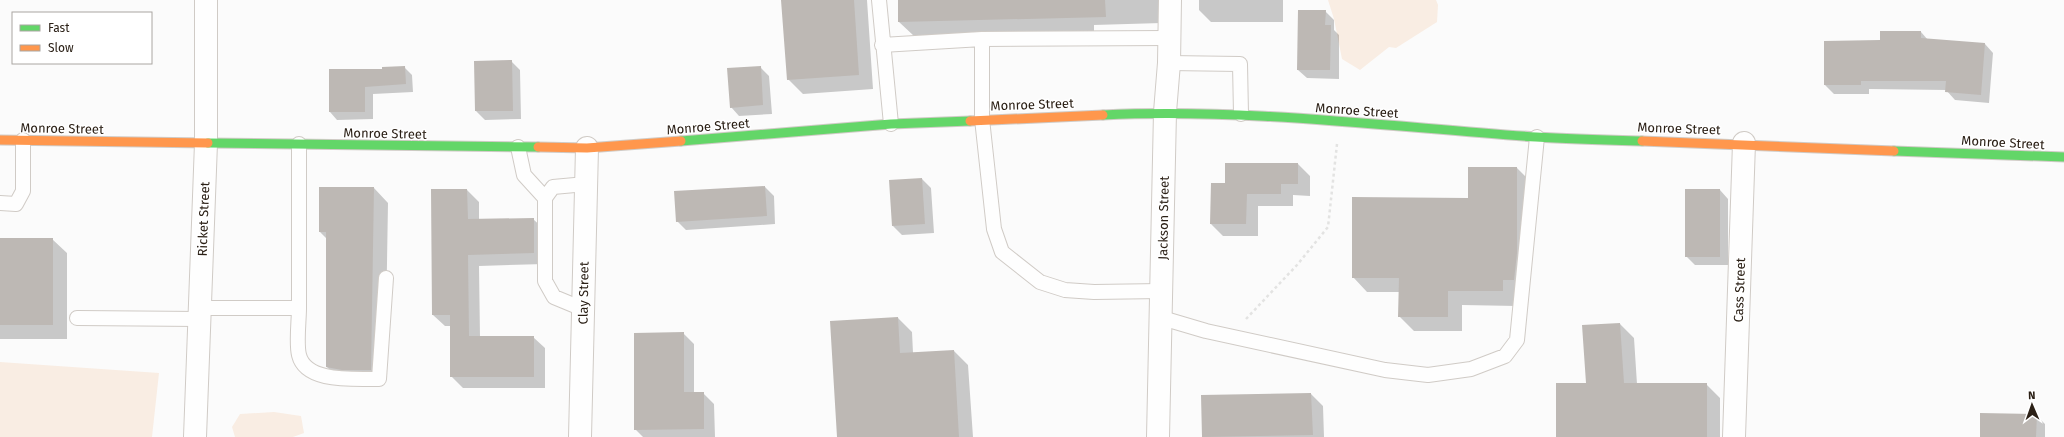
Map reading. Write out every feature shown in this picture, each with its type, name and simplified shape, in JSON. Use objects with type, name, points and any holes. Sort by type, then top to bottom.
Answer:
[{"type":"street","name":"Ricket Street","points":[[195,437],[206,143],[206,0]]},
{"type":"street","name":"Jackson Street","points":[[1158,437],[1162,318],[1161,292],[1165,112],[1169,63],[1170,0]]},
{"type":"street","name":"Monroe Street","points":[[0,140],[587,148],[891,124],[1165,112],[1241,114],[1538,136],[1744,143],[2064,157]]},
{"type":"street","name":"Cass Street","points":[[1734,437],[1744,143]]},
{"type":"street","name":"Clay Street","points":[[580,437],[587,148]]},
{"type":"lane","points":[[879,0],[882,45],[891,124]]},
{"type":"lane","points":[[882,45],[982,39],[1170,38]]},
{"type":"lane","points":[[982,39],[982,119],[994,229],[1002,252],[1040,282],[1065,290],[1094,292],[1161,292]]},
{"type":"lane","points":[[1169,63],[1240,64],[1241,114]]},
{"type":"lane","points":[[1162,318],[1228,336],[1385,370],[1428,374],[1471,369],[1505,356],[1517,340],[1538,136]]},
{"type":"lane","points":[[0,203],[16,204],[23,191],[23,140]]},
{"type":"lane","points":[[299,144],[299,355],[308,369],[328,378],[379,378],[386,278]]},
{"type":"lane","points":[[518,147],[524,175],[545,198]]},
{"type":"lane","points":[[583,309],[554,297],[545,281],[545,198],[553,187],[586,184]]},
{"type":"lane","points":[[77,318],[200,314],[299,308]]},
{"type":"path","points":[[1228,336],[1251,315],[1297,265],[1328,227],[1340,122]]},
{"type":"shaded area","points":[[1328,0],[1436,0],[1438,5],[1437,22],[1396,48],[1389,47],[1360,70],[1342,59],[1334,19]]},
{"type":"shaded area","points":[[0,362],[159,373],[152,437],[0,437]]},
{"type":"shaded area","points":[[274,412],[301,416],[304,433],[293,437],[235,437],[232,427],[240,414]]},
{"type":"building","points":[[781,0],[854,0],[859,75],[787,80]]},
{"type":"building","points":[[898,0],[1105,0],[1106,17],[898,22]]},
{"type":"building","points":[[1298,10],[1326,10],[1325,25],[1331,25],[1330,70],[1297,70]]},
{"type":"building","points":[[1880,31],[1921,31],[1921,38],[1985,43],[1981,95],[1945,92],[1946,81],[1861,81],[1861,85],[1824,85],[1824,41],[1880,40]]},
{"type":"building","points":[[512,60],[513,111],[475,111],[474,61]]},
{"type":"building","points":[[405,66],[406,84],[365,87],[365,112],[329,112],[329,69],[382,69],[382,67]]},
{"type":"building","points":[[761,66],[763,105],[730,108],[727,68]]},
{"type":"building","points":[[1225,163],[1298,163],[1298,184],[1281,184],[1281,194],[1247,194],[1246,224],[1210,224],[1211,183],[1225,183]]},
{"type":"building","points":[[1468,167],[1517,167],[1517,253],[1514,280],[1503,280],[1503,291],[1448,291],[1448,317],[1398,317],[1399,278],[1352,278],[1352,197],[1468,198]]},
{"type":"building","points":[[922,178],[925,224],[892,226],[889,180]]},
{"type":"building","points":[[765,186],[767,216],[676,222],[674,191]]},
{"type":"building","points":[[319,187],[374,187],[371,370],[342,370],[326,367],[326,232],[319,232]]},
{"type":"building","points":[[431,189],[467,189],[468,219],[534,218],[534,253],[468,255],[469,336],[534,336],[534,377],[450,377],[450,315],[432,315]]},
{"type":"building","points":[[1685,189],[1720,189],[1720,257],[1685,257]]},
{"type":"building","points":[[0,238],[53,238],[53,325],[0,325]]},
{"type":"building","points":[[898,317],[900,353],[954,350],[959,437],[837,437],[830,321]]},
{"type":"building","points":[[1620,323],[1624,383],[1707,383],[1707,437],[1556,437],[1556,383],[1586,383],[1582,325]]},
{"type":"building","points":[[684,332],[684,392],[704,392],[704,429],[634,430],[634,333]]},
{"type":"building","points":[[1311,393],[1313,435],[1202,437],[1201,395]]},
{"type":"building","points":[[1980,413],[2037,414],[2036,437],[1980,437]]},
{"type":"traffic: fast","points":[[1103,115],[1212,114],[1266,116],[1536,137],[1642,141]]},
{"type":"traffic: fast","points":[[681,141],[891,124],[970,121]]},
{"type":"traffic: fast","points":[[208,143],[538,147]]},
{"type":"traffic: fast","points":[[1894,151],[2064,157]]},
{"type":"traffic: slow","points":[[970,121],[1103,115]]},
{"type":"traffic: slow","points":[[0,140],[208,143]]},
{"type":"traffic: slow","points":[[538,147],[587,148],[681,141]]},
{"type":"traffic: slow","points":[[1642,141],[1894,151]]}]
